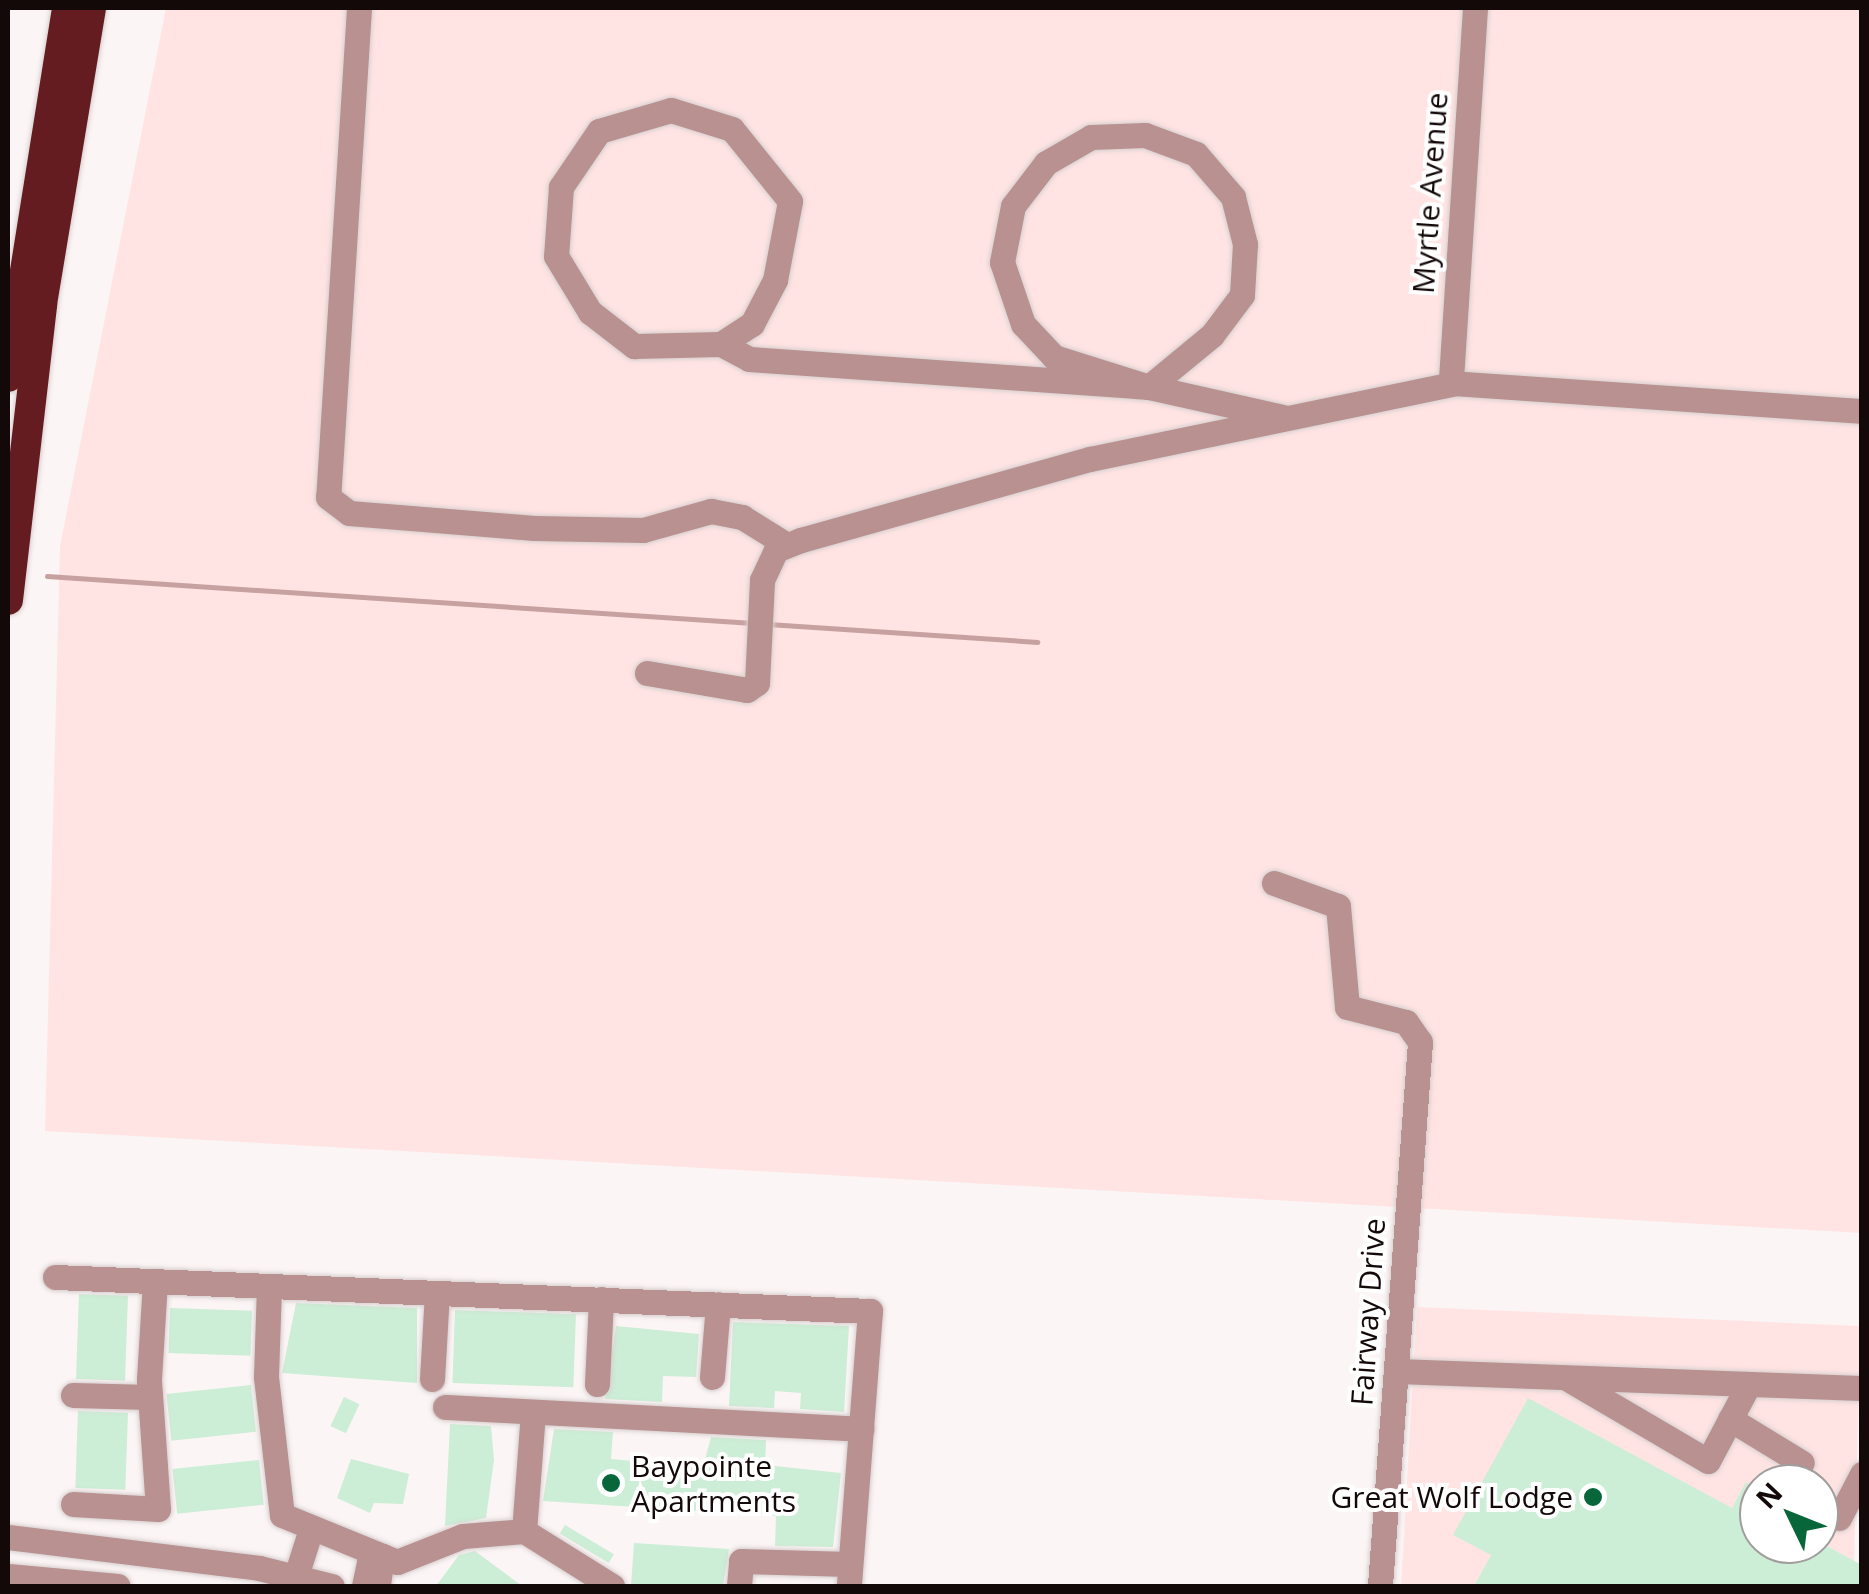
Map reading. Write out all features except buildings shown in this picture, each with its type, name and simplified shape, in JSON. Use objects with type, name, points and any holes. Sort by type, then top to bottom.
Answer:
[{"type":"highway","points":[[8,377],[67,8]]},
{"type":"highway","points":[[8,600],[42,304],[91,8]]},
{"type":"street","points":[[359,8],[328,498],[348,513],[534,528],[643,530],[711,511],[742,517],[786,545]]},
{"type":"street","name":"Myrtle Avenue","points":[[1453,383],[1475,8]]},
{"type":"street","points":[[721,344],[752,324],[775,280],[790,201],[732,129],[671,110],[599,131],[561,186],[556,256],[590,312],[634,346],[721,344],[749,359],[1149,387],[1212,334],[1242,295],[1246,244],[1234,196],[1196,154],[1145,135],[1092,136],[1046,162],[1014,206],[1002,262],[1023,324],[1054,357],[1149,387],[1283,417]]},
{"type":"street","points":[[647,673],[747,690],[760,668],[762,580],[786,545],[1090,458],[1453,383],[1862,412]]},
{"type":"street","name":"Fairway Drive","points":[[1274,883],[1338,906],[1347,1007],[1406,1022],[1420,1042],[1380,1586]]},
{"type":"street","points":[[55,1276],[870,1310],[849,1575],[741,1561],[738,1586]]},
{"type":"street","points":[[73,1504],[158,1509],[150,1397],[155,1281]]},
{"type":"street","points":[[269,1286],[266,1377],[277,1506],[311,1529],[397,1562],[462,1536],[524,1531],[612,1586]]},
{"type":"street","points":[[432,1379],[436,1292]]},
{"type":"street","points":[[597,1384],[601,1300]]},
{"type":"street","points":[[712,1377],[718,1304]]},
{"type":"street","points":[[1396,1370],[1862,1388]]},
{"type":"street","points":[[1564,1377],[1708,1461],[1749,1384]]},
{"type":"street","points":[[74,1395],[150,1397]]},
{"type":"street","points":[[446,1407],[861,1430]]},
{"type":"street","points":[[524,1531],[533,1412]]},
{"type":"street","points":[[1730,1419],[1802,1463]]},
{"type":"street","points":[[1839,1516],[1862,1474]]},
{"type":"street","points":[[296,1576],[311,1529]]},
{"type":"street","points":[[8,1537],[296,1576],[332,1586]]},
{"type":"street","points":[[364,1586],[369,1563],[382,1556]]},
{"type":"street","points":[[378,1586],[382,1556]]},
{"type":"street","points":[[8,1576],[118,1586]]},
{"type":"shaded area","points":[[166,8],[1861,8],[1861,1233],[45,1131],[60,546]]},
{"type":"shaded area","points":[[1417,1307],[1861,1326],[1854,1561],[1839,1553],[1839,1464],[1739,1464],[1739,1496],[1727,1518],[1454,1535],[1491,1555],[1474,1586],[1401,1586]]},
{"type":"waterway","points":[[47,576],[752,623]]},
{"type":"waterway","points":[[768,624],[1037,642]]},
{"type":"place","name":"Baypointe Apartments","points":[[611,1483]]},
{"type":"place","name":"Great Wolf Lodge","points":[[1593,1497]]}]
